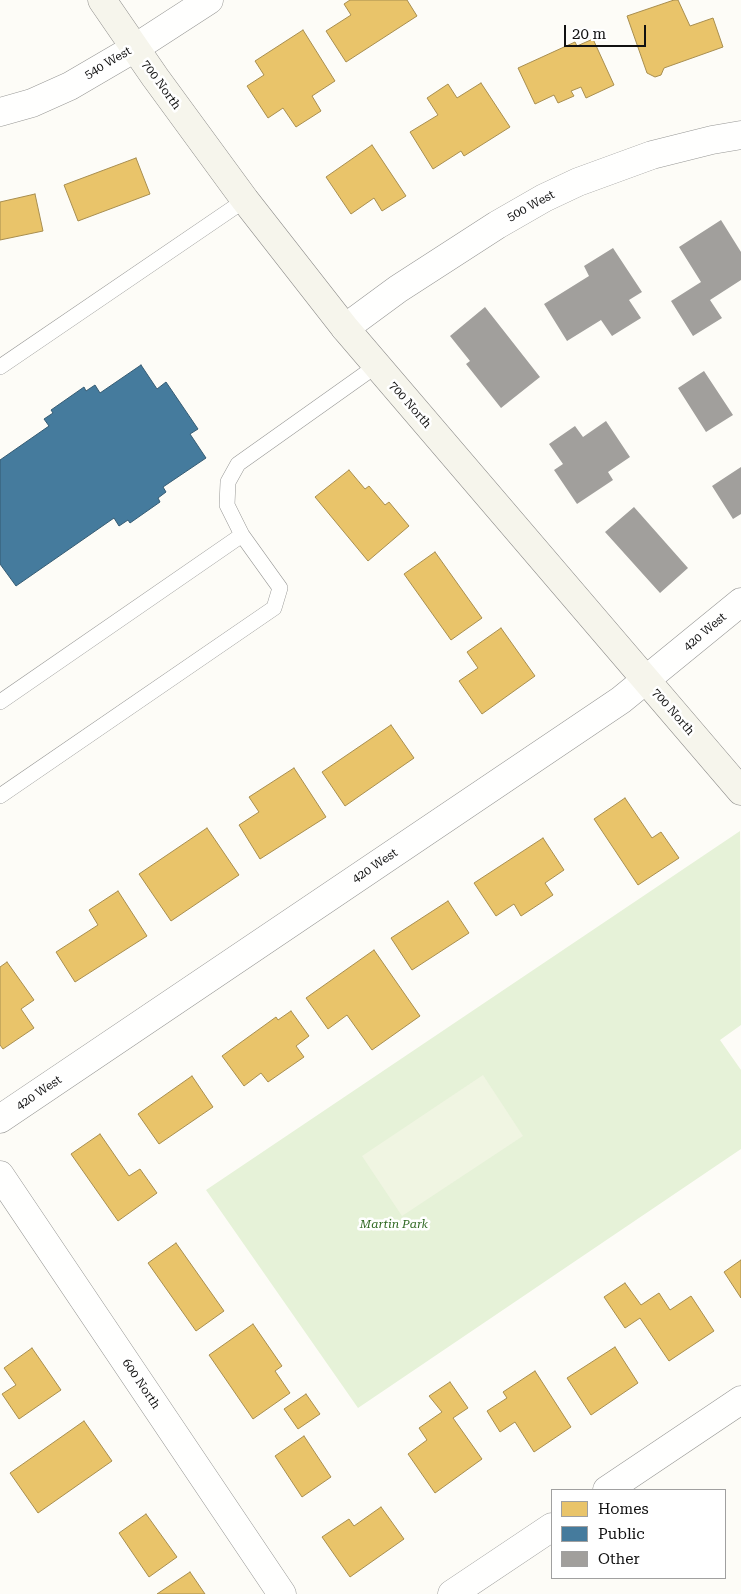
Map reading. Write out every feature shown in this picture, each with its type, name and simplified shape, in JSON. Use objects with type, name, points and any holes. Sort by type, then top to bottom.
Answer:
[{"type":"street","name":"700 North","points":[[102,0],[134,48],[245,200],[345,328],[741,791]]},
{"type":"street","name":"540 West","points":[[0,112],[32,102],[70,86],[209,0]]},
{"type":"street","name":"500 West","points":[[345,328],[398,289],[497,224],[544,198],[578,182],[652,155],[741,135]]},
{"type":"street","name":"420 West","points":[[0,1119],[613,705],[741,602]]},
{"type":"street","name":"600 North","points":[[0,1175],[282,1594]]},
{"type":"street","points":[[608,1489],[741,1400]]},
{"type":"street","points":[[452,1594],[551,1528]]},
{"type":"lane","points":[[0,367],[245,200]]},
{"type":"lane","points":[[0,796],[274,608],[280,588],[242,535],[227,505],[228,482],[238,464],[376,366]]},
{"type":"lane","points":[[2,695],[242,535]]},
{"type":"green space","name":"Martin Park","points":[[740,831],[741,1025],[720,1040],[741,1070],[741,1149],[358,1408],[206,1190]]},
{"type":"green space","points":[[483,1075],[523,1136],[402,1216],[362,1156]]},
{"type":"building: Homes","points":[[350,0],[407,0],[417,16],[346,62],[326,31],[351,15],[344,4]]},
{"type":"building: Homes","points":[[678,0],[690,26],[713,18],[723,47],[664,68],[661,75],[655,77],[647,73],[627,16]]},
{"type":"building: Homes","points":[[303,30],[335,81],[312,96],[321,111],[296,127],[283,108],[268,118],[247,86],[264,75],[255,61]]},
{"type":"building: Homes","points":[[593,39],[614,85],[586,98],[581,87],[571,91],[574,96],[558,103],[554,95],[535,104],[518,68],[575,42],[577,46]]},
{"type":"building: Homes","points":[[481,83],[510,127],[464,156],[461,151],[433,169],[410,132],[438,115],[427,98],[448,84],[457,98]]},
{"type":"building: Homes","points":[[372,145],[406,196],[382,211],[374,198],[351,214],[326,177]]},
{"type":"building: Homes","points":[[136,158],[150,194],[78,221],[64,185]]},
{"type":"building: Homes","points":[[35,194],[43,231],[0,240],[0,202]]},
{"type":"building: Homes","points":[[349,470],[365,489],[369,486],[385,505],[389,502],[409,526],[368,561],[315,497]]},
{"type":"building: Homes","points":[[435,552],[482,618],[451,640],[404,574]]},
{"type":"building: Homes","points":[[501,628],[535,676],[482,714],[459,681],[478,668],[467,652]]},
{"type":"building: Homes","points":[[391,725],[414,758],[345,806],[322,772]]},
{"type":"building: Homes","points":[[294,768],[326,817],[260,859],[239,825],[259,812],[249,797]]},
{"type":"building: Homes","points":[[625,798],[652,838],[661,832],[679,858],[638,885],[594,819]]},
{"type":"building: Homes","points":[[207,828],[239,875],[171,921],[139,874]]},
{"type":"building: Homes","points":[[543,838],[564,870],[545,883],[553,895],[521,916],[514,904],[496,916],[474,883]]},
{"type":"building: Homes","points":[[118,891],[147,936],[75,982],[56,952],[98,925],[89,910]]},
{"type":"building: Homes","points":[[448,901],[469,933],[412,970],[391,938]]},
{"type":"building: Homes","points":[[374,950],[420,1016],[372,1050],[347,1015],[328,1029],[306,998]]},
{"type":"building: Homes","points":[[7,962],[34,1000],[21,1009],[34,1028],[3,1049],[0,1045],[0,967]]},
{"type":"building: Homes","points":[[291,1011],[309,1036],[296,1046],[304,1057],[268,1082],[261,1073],[244,1086],[222,1056],[276,1017],[278,1020]]},
{"type":"building: Homes","points":[[192,1076],[213,1107],[159,1144],[138,1114]]},
{"type":"building: Homes","points":[[100,1134],[129,1176],[140,1169],[157,1193],[118,1221],[71,1154]]},
{"type":"building: Homes","points":[[176,1243],[224,1311],[196,1331],[148,1263]]},
{"type":"building: Homes","points":[[741,1260],[741,1298],[724,1272]]},
{"type":"building: Homes","points":[[625,1283],[641,1305],[659,1293],[670,1310],[691,1296],[714,1331],[669,1361],[640,1318],[625,1328],[604,1297]]},
{"type":"building: Homes","points":[[253,1324],[282,1366],[275,1371],[290,1393],[253,1419],[209,1355]]},
{"type":"building: Homes","points":[[615,1347],[638,1383],[591,1415],[567,1378]]},
{"type":"building: Homes","points":[[32,1348],[61,1390],[19,1419],[2,1394],[16,1385],[4,1368]]},
{"type":"building: Homes","points":[[535,1371],[571,1427],[534,1452],[515,1422],[500,1432],[487,1411],[507,1398],[503,1392]]},
{"type":"building: Homes","points":[[450,1382],[468,1408],[453,1418],[482,1459],[435,1493],[408,1454],[427,1440],[419,1428],[442,1412],[429,1396]]},
{"type":"building: Homes","points":[[306,1394],[320,1414],[298,1429],[284,1409]]},
{"type":"building: Homes","points":[[84,1421],[112,1461],[38,1513],[10,1473]]},
{"type":"building: Homes","points":[[304,1436],[331,1477],[302,1497],[275,1456]]},
{"type":"building: Homes","points":[[381,1507],[404,1539],[350,1577],[322,1537],[349,1519],[354,1526]]},
{"type":"building: Homes","points":[[146,1514],[177,1557],[149,1577],[119,1533]]},
{"type":"building: Homes","points":[[190,1572],[205,1594],[157,1594]]},
{"type":"building: Public","points":[[141,365],[157,389],[166,382],[198,429],[190,434],[206,458],[163,487],[166,492],[158,498],[160,502],[130,523],[128,520],[119,526],[114,518],[16,586],[0,564],[0,460],[49,426],[44,419],[53,413],[51,410],[84,387],[86,391],[95,385],[100,393]]},
{"type":"building: Other","points":[[721,220],[741,252],[741,280],[710,300],[722,318],[693,336],[671,301],[701,282],[679,247]]},
{"type":"building: Other","points":[[613,248],[642,292],[629,300],[641,318],[612,336],[601,320],[567,341],[544,304],[589,276],[584,266]]},
{"type":"building: Other","points":[[485,307],[540,377],[501,408],[466,364],[470,361],[450,336]]},
{"type":"building: Other","points":[[704,371],[733,415],[706,432],[678,388]]},
{"type":"building: Other","points":[[606,421],[630,457],[608,472],[613,480],[577,504],[554,470],[563,464],[549,444],[575,426],[583,437]]},
{"type":"building: Other","points":[[741,467],[741,514],[733,519],[712,486]]},
{"type":"building: Other","points":[[634,507],[688,568],[660,593],[605,532]]}]
